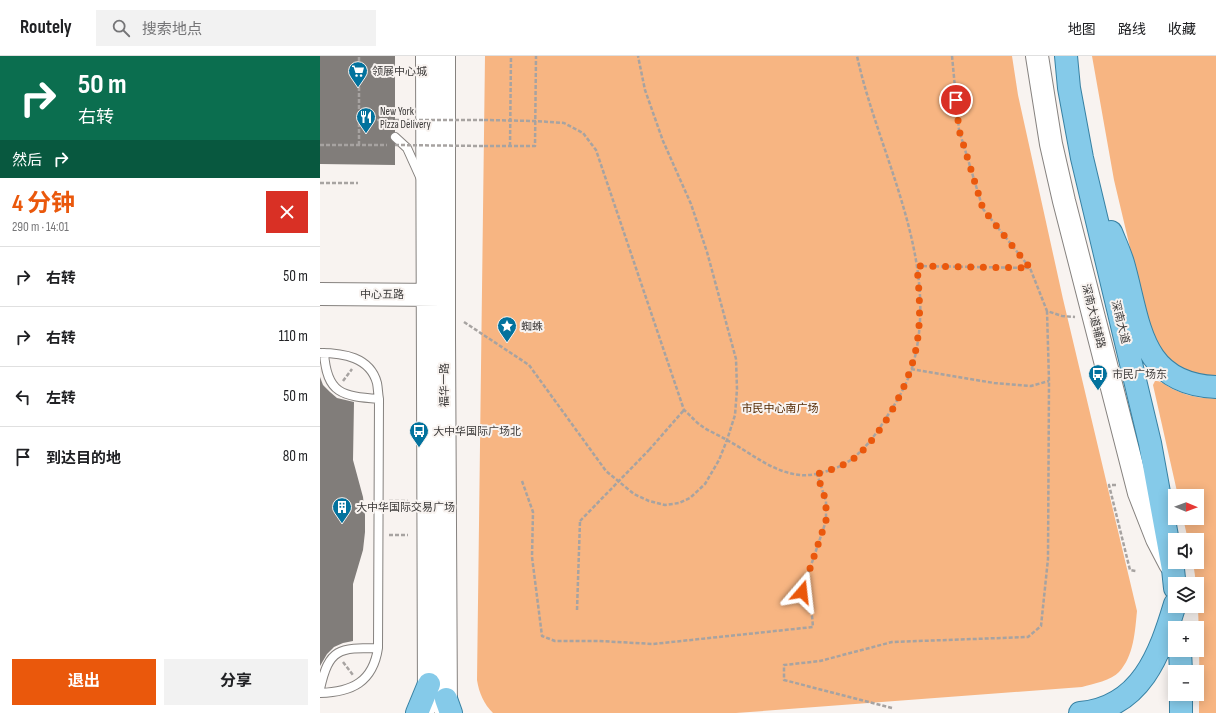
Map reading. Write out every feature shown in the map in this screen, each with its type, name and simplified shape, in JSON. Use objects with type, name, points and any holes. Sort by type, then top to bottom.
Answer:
[{"type":"main road","name":"深南大道","points":[[1066,56],[1074,120],[1090,194],[1150,443],[1174,577]]},
{"type":"main road","points":[[1090,194],[1109,228],[1123,262],[1141,332],[1147,348],[1155,360],[1178,379],[1196,386],[1216,387]]},
{"type":"main road","points":[[1080,713],[1091,712],[1110,706],[1133,691],[1142,681],[1158,651],[1173,613]]},
{"type":"main road","points":[[417,713],[429,684]]},
{"type":"main road","points":[[1181,701],[1181,713]]},
{"type":"street","name":"福华一路","points":[[427,56],[427,189],[436,295],[448,708]]},
{"type":"street","name":"福华一路","points":[[429,713],[436,295],[444,56]]},
{"type":"street","name":"深南大道辅路","points":[[1037,56],[1051,144],[1140,493],[1156,539],[1174,577]]},
{"type":"street","name":"中心五路","points":[[320,294],[436,295]]},
{"type":"lane","points":[[395,137],[407,148],[427,189]]},
{"type":"lane","points":[[320,693],[333,693],[347,690],[360,683],[371,671],[377,660],[379,534],[379,399],[376,382],[370,370],[360,360],[348,354],[322,353],[326,374],[336,389],[353,396],[379,399]]},
{"type":"lane","points":[[320,689],[324,671],[330,660],[336,654],[345,649],[378,648]]},
{"type":"path","points":[[358,145],[359,56]]},
{"type":"path","points":[[510,146],[511,56]]},
{"type":"path","points":[[320,145],[535,146],[536,56]]},
{"type":"path","points":[[464,322],[530,365],[606,471],[634,494],[649,501],[665,505],[679,503],[690,498],[705,484],[719,460],[727,440],[734,415],[737,389],[736,359],[707,252],[691,204],[663,141],[645,90],[638,56]]},
{"type":"path","points":[[359,120],[535,121],[564,123],[583,133],[596,150],[684,410],[701,426],[777,470],[800,475],[817,474],[836,468],[858,455],[879,430],[898,401],[911,369],[918,337],[920,302],[917,266],[908,225],[890,161],[863,82],[857,56]]},
{"type":"path","points":[[892,708],[784,680],[784,665],[820,661],[892,642],[1028,637],[1041,626],[1048,559],[1047,311],[1030,268],[983,209],[959,130],[952,56]]},
{"type":"path","points":[[320,183],[358,183]]},
{"type":"path","points":[[917,266],[1030,268]]},
{"type":"path","points":[[1047,311],[1062,316],[1075,317]]},
{"type":"path","points":[[336,389],[360,360]]},
{"type":"path","points":[[911,369],[994,383],[1031,386],[1048,381]]},
{"type":"path","points":[[577,610],[580,521],[649,450],[684,410]]},
{"type":"path","points":[[522,481],[533,512],[532,557],[542,636],[555,641],[599,640],[653,644],[813,627],[812,616],[802,592],[826,521],[826,501],[817,474]]},
{"type":"path","points":[[1116,485],[1109,485],[1130,570],[1136,572]]},
{"type":"path","points":[[379,501],[408,501]]},
{"type":"path","points":[[379,534],[408,535]]},
{"type":"path","points":[[336,654],[360,683]]},
{"type":"green space","name":"市民中心南广场","points":[[485,56],[1012,56],[1018,95],[1063,299],[1137,611],[1131,651],[1124,666],[1119,672],[1107,679],[1082,687],[736,713],[493,713],[482,698],[477,680]]},
{"type":"green space","points":[[1092,56],[1216,56],[1216,377],[1192,376],[1169,362],[1151,336],[1114,180]]},
{"type":"green space","points":[[1155,381],[1158,381],[1173,389],[1190,395],[1216,398],[1216,713],[1199,713],[1199,701],[1204,701],[1204,665],[1199,665],[1199,657],[1204,657],[1204,621],[1198,621],[1198,613],[1204,613],[1204,577],[1195,577],[1194,569],[1204,569],[1204,533],[1186,533],[1185,525],[1204,525],[1204,489],[1176,489],[1153,385]]},
{"type":"building","name":"领展中心城","points":[[320,56],[395,56],[395,165],[320,164]]},
{"type":"building","name":"大中华国际交易广场","points":[[320,377],[323,385],[337,398],[354,402],[353,460],[363,497],[365,532],[363,550],[353,584],[353,641],[334,647],[327,654],[320,666]]},
{"type":"place","name":"领展中心城","points":[[358,88]]},
{"type":"place","name":"New York Pizza Delivery","points":[[366,134]]},
{"type":"place","name":"蜘蛛","points":[[507,343]]},
{"type":"place","name":"市民广场东","points":[[1098,391]]},
{"type":"place","name":"大中华国际广场北","points":[[419,448]]},
{"type":"place","name":"大中华国际交易广场","points":[[342,524]]},
{"type":"route","points":[[802,592],[826,521],[826,501],[817,474],[836,468],[858,455],[879,430],[898,401],[911,369],[918,337],[920,314],[917,266],[1030,268],[983,209],[959,130],[956,100]]}]
